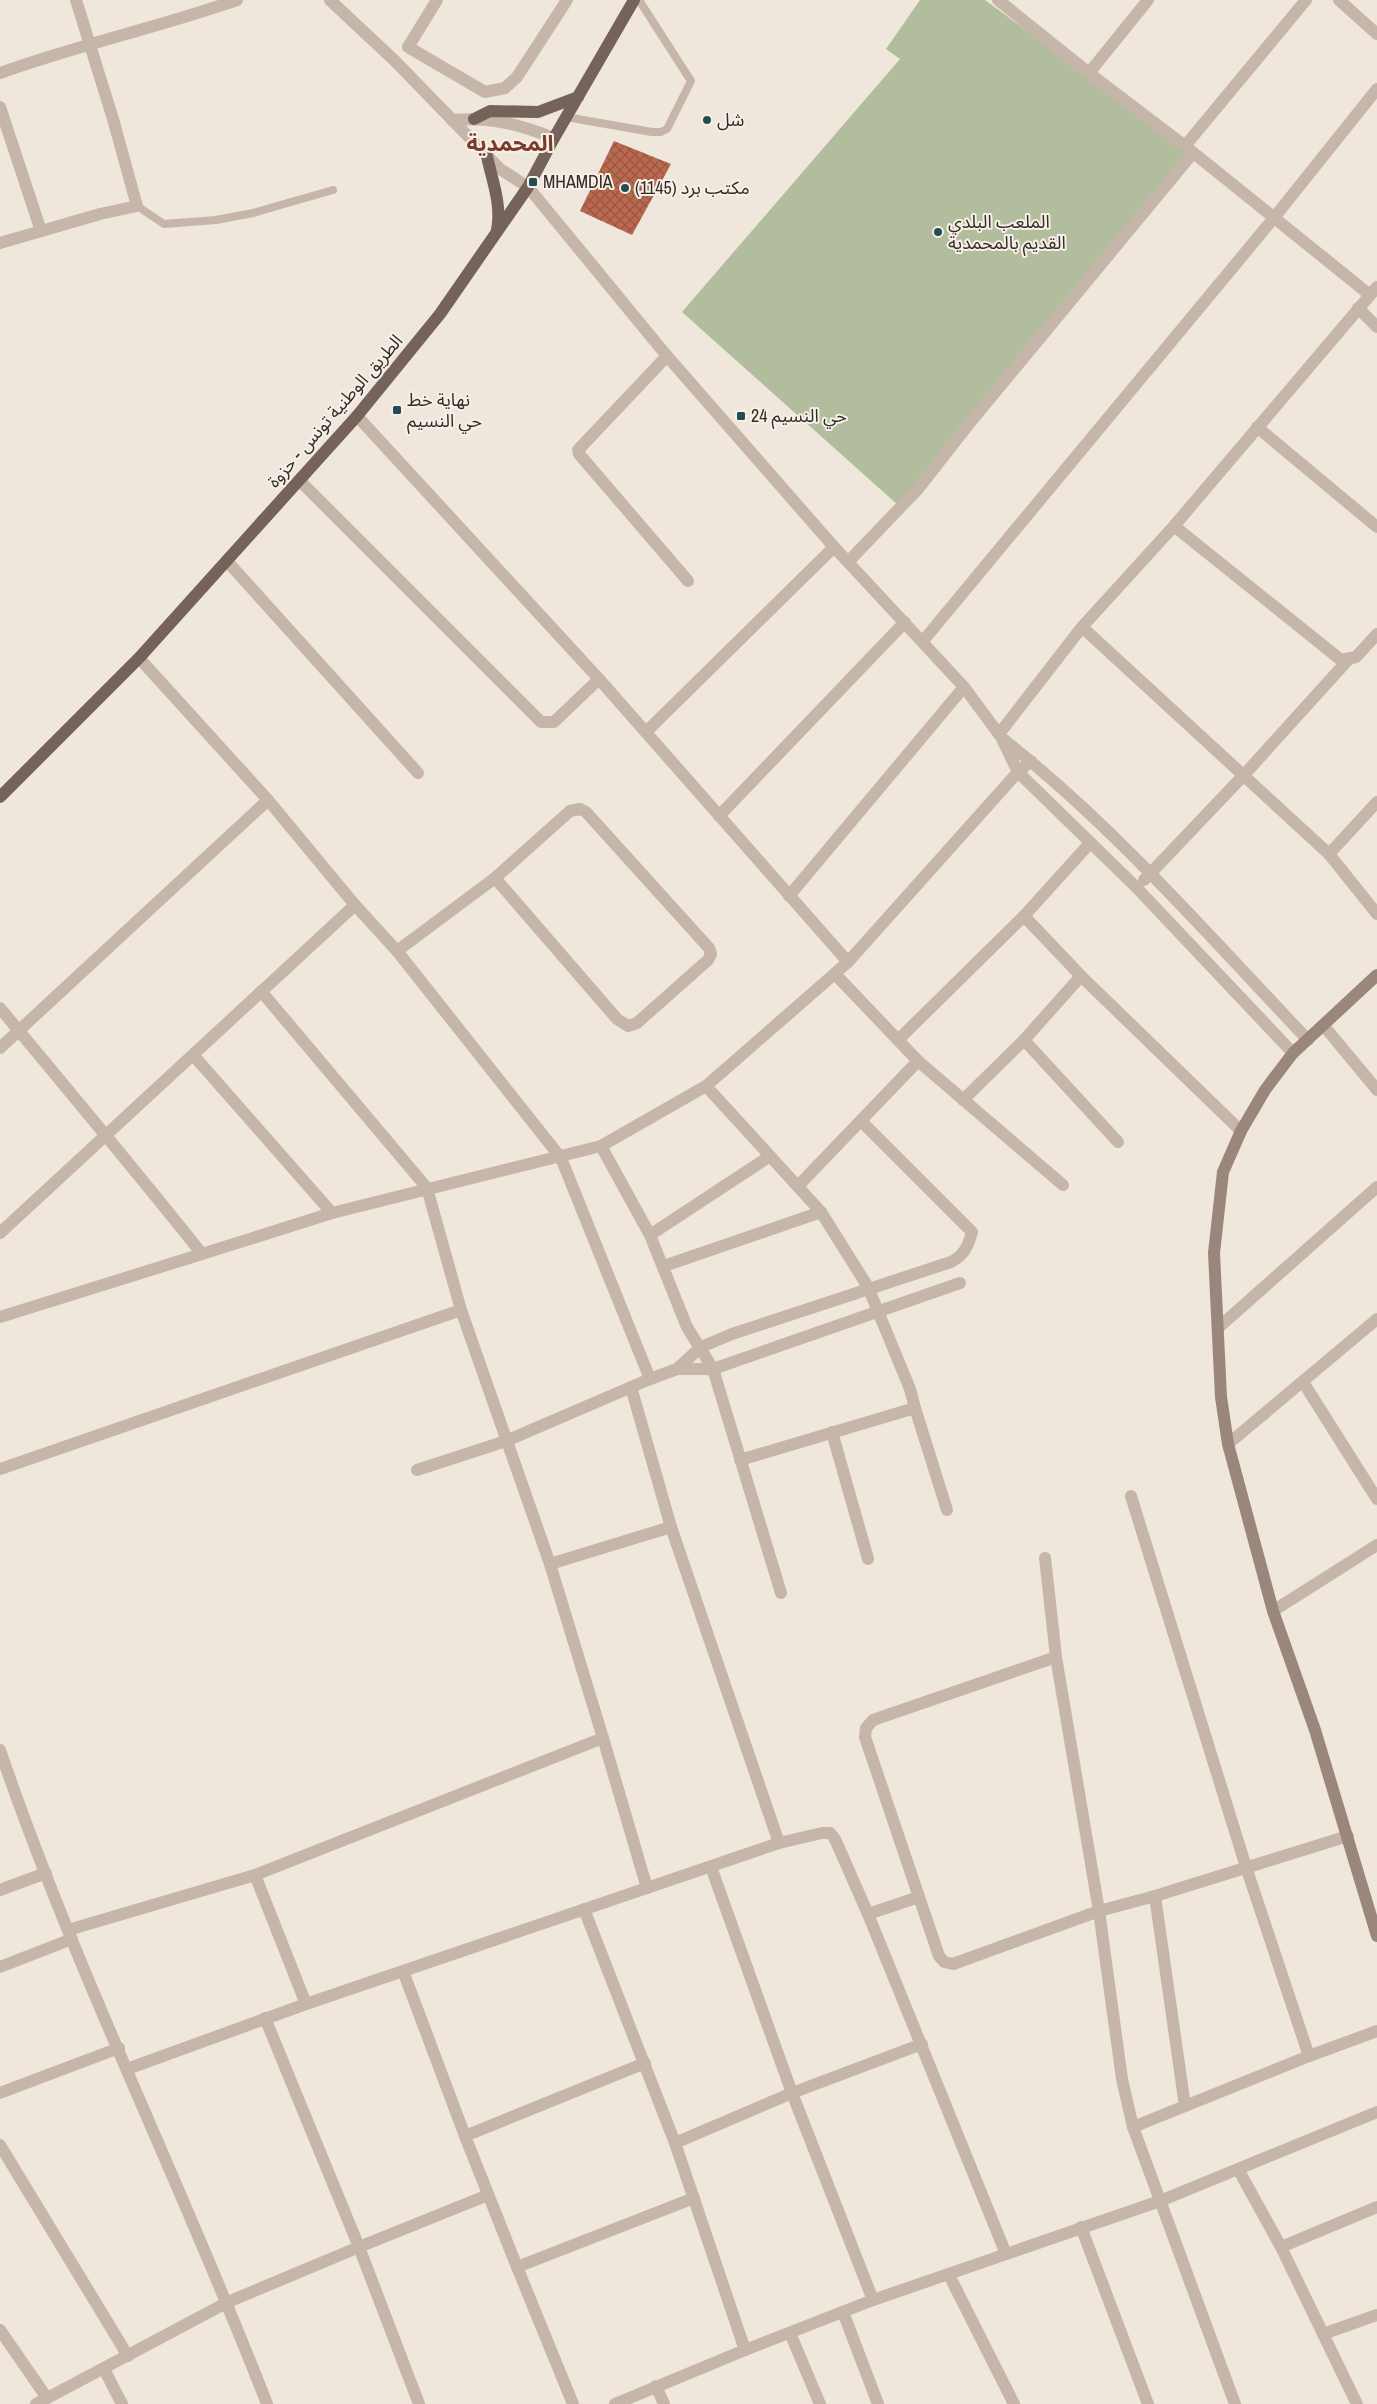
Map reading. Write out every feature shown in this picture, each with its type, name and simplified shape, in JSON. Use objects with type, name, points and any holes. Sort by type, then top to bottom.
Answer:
[{"type":"main road","name":"الطريق الوطنية تونس - حزوة","points":[[0,797],[139,658],[357,416],[440,314],[528,187],[554,138],[634,0]]},
{"type":"main road","points":[[474,119],[490,111],[538,112],[578,97]]},
{"type":"main road","points":[[487,156],[498,200],[499,217],[496,233]]},
{"type":"street","points":[[0,243],[100,214],[137,206],[76,0]]},
{"type":"street","points":[[0,73],[89,44],[193,15],[237,0]]},
{"type":"street","points":[[330,0],[396,61],[487,156],[507,174],[528,187],[667,356],[834,547],[964,687],[1000,735],[1018,772],[1136,887],[1294,1053]]},
{"type":"street","points":[[396,61],[408,47],[437,0]]},
{"type":"street","points":[[408,47],[485,92],[505,88],[517,77],[567,0]]},
{"type":"street","points":[[998,0],[1189,150],[1273,219],[1374,291],[1257,426],[1174,526],[1082,627],[1000,735]]},
{"type":"street","points":[[1089,73],[1148,0]]},
{"type":"street","points":[[848,562],[918,489],[1189,150],[1306,0]]},
{"type":"street","points":[[1339,0],[1377,34]]},
{"type":"street","points":[[923,642],[1273,219],[1377,89]]},
{"type":"street","points":[[0,106],[41,231]]},
{"type":"street","points":[[452,120],[474,119],[515,124],[554,138]]},
{"type":"street","points":[[1358,308],[1377,327]]},
{"type":"street","points":[[667,356],[578,450],[579,454],[688,580]]},
{"type":"street","points":[[357,416],[599,679],[848,962]]},
{"type":"street","points":[[1257,426],[1377,527]]},
{"type":"street","points":[[299,480],[541,722],[554,722],[599,679]]},
{"type":"street","points":[[1174,526],[1341,660],[1356,657],[1377,634]]},
{"type":"street","points":[[646,732],[834,547]]},
{"type":"street","points":[[227,561],[418,773]]},
{"type":"street","points":[[719,816],[905,622]]},
{"type":"street","points":[[1082,627],[1329,854],[1377,914]]},
{"type":"street","points":[[139,658],[268,800],[355,905],[398,952],[560,1158],[650,1379]]},
{"type":"street","points":[[1136,887],[1243,776],[1348,660]]},
{"type":"street","points":[[790,896],[964,687]]},
{"type":"street","points":[[1000,735],[1031,761],[1150,874],[1308,1040]]},
{"type":"street","points":[[0,1317],[332,1213],[427,1188],[560,1158],[601,1146],[706,1086],[835,974],[848,962],[1018,772],[1031,761]]},
{"type":"street","points":[[0,1048],[268,800]]},
{"type":"street","points":[[1329,854],[1377,802]]},
{"type":"street","points":[[398,952],[496,878],[570,811],[580,809],[586,812],[625,855],[709,948],[711,954],[708,960],[637,1023],[628,1026],[617,1019],[496,878]]},
{"type":"street","points":[[898,1040],[1024,916],[1090,842]]},
{"type":"street","points":[[0,1233],[106,1134],[194,1056],[355,905]]},
{"type":"street","points":[[1024,916],[1081,976],[1241,1131]]},
{"type":"street","points":[[835,974],[918,1061],[1063,1185]]},
{"type":"street","points":[[1377,975],[1294,1053],[1265,1090],[1241,1131],[1222,1172],[1214,1253],[1221,1397],[1228,1444],[1273,1611],[1315,1730],[1377,1936]]},
{"type":"street","points":[[963,1100],[1024,1040],[1081,976]]},
{"type":"street","points":[[261,992],[427,1188],[461,1310],[550,1564],[647,1888]]},
{"type":"street","points":[[0,1008],[55,1076],[106,1134],[202,1254]]},
{"type":"street","points":[[1324,1026],[1377,1090]]},
{"type":"street","points":[[1024,1040],[1118,1142]]},
{"type":"street","points":[[194,1056],[332,1213]]},
{"type":"street","points":[[798,1186],[862,1122],[918,1061]]},
{"type":"street","points":[[706,1086],[821,1212],[868,1288],[910,1389],[946,1510]]},
{"type":"street","points":[[677,1370],[701,1347],[732,1334],[950,1262],[961,1256],[969,1245],[972,1232],[862,1122]]},
{"type":"street","points":[[601,1146],[650,1235],[687,1327],[713,1369],[781,1593]]},
{"type":"street","points":[[650,1235],[770,1156]]},
{"type":"street","points":[[1218,1328],[1377,1187]]},
{"type":"street","points":[[664,1266],[821,1212]]},
{"type":"street","points":[[417,1470],[506,1441],[650,1379],[677,1370],[713,1369],[960,1283]]},
{"type":"street","points":[[0,1469],[461,1310]]},
{"type":"street","points":[[1228,1444],[1377,1319]]},
{"type":"street","points":[[1303,1382],[1377,1499]]},
{"type":"street","points":[[631,1387],[672,1527],[779,1843]]},
{"type":"street","points":[[740,1460],[915,1408]]},
{"type":"street","points":[[832,1432],[868,1559]]},
{"type":"street","points":[[1131,1496],[1246,1867],[1309,2056]]},
{"type":"street","points":[[550,1564],[672,1527]]},
{"type":"street","points":[[1273,1611],[1377,1545]]},
{"type":"street","points":[[1045,1558],[1056,1657],[1099,1911],[1114,2030],[1133,2127],[1231,2403]]},
{"type":"street","points":[[1056,1657],[873,1720],[866,1728],[865,1737],[939,1956],[944,1962],[953,1964],[1099,1911],[1155,1896],[1348,1836]]},
{"type":"street","points":[[0,1967],[70,1934],[255,1875],[603,1738]]},
{"type":"street","points":[[0,1750],[4,1772],[70,1934],[228,2302],[267,2404]]},
{"type":"street","points":[[127,2069],[265,2018],[779,1843],[822,1833],[830,1833],[835,1839],[868,1914],[1006,2254]]},
{"type":"street","points":[[711,1867],[792,2093],[873,2300]]},
{"type":"street","points":[[0,1890],[46,1873]]},
{"type":"street","points":[[255,1875],[306,2004]]},
{"type":"street","points":[[1155,1896],[1184,2106]]},
{"type":"street","points":[[868,1914],[919,1897]]},
{"type":"street","points":[[584,1909],[675,2143],[745,2350]]},
{"type":"street","points":[[403,1971],[488,2195],[573,2404]]},
{"type":"street","points":[[265,2018],[359,2247],[419,2404]]},
{"type":"street","points":[[1133,2127],[1309,2056],[1377,2031]]},
{"type":"street","points":[[675,2143],[792,2093],[922,2044]]},
{"type":"street","points":[[0,2093],[119,2048]]},
{"type":"street","points":[[465,2136],[645,2063]]},
{"type":"street","points":[[615,2404],[873,2300],[1160,2201],[1377,2112]]},
{"type":"street","points":[[0,2145],[128,2356]]},
{"type":"street","points":[[1238,2169],[1281,2246],[1358,2404]]},
{"type":"street","points":[[0,2330],[42,2401],[228,2302],[488,2195]]},
{"type":"street","points":[[517,2267],[694,2198]]},
{"type":"street","points":[[1281,2246],[1377,2207]]},
{"type":"street","points":[[1082,2227],[1148,2404]]},
{"type":"street","points":[[949,2274],[1014,2404]]},
{"type":"street","points":[[843,2312],[878,2404]]},
{"type":"street","points":[[1324,2334],[1377,2315]]},
{"type":"street","points":[[790,2333],[820,2404]]},
{"type":"street","points":[[104,2369],[122,2404]]},
{"type":"street","points":[[656,2386],[664,2404]]},
{"type":"lane","points":[[566,117],[652,132],[661,132],[667,129],[691,81],[639,0]]},
{"type":"lane","points":[[137,206],[164,224],[216,220],[253,213],[333,190]]},
{"type":"green space","name":"الملعب البلدي القديم بالمحمدية","points":[[920,0],[985,0],[1191,152],[898,505],[682,312],[900,59],[886,49]]},
{"type":"building","name":"مكتب برد (1145)","points":[[614,141],[671,164],[632,235],[580,211]]},
{"type":"place","name":"شل","points":[[707,120]]},
{"type":"place","name":"MHAMDIA","points":[[533,182]]},
{"type":"place","name":"مكتب برد (1145)","points":[[625,188]]},
{"type":"place","name":"الملعب البلدي القديم بالمحمدية","points":[[938,232]]},
{"type":"place","name":"نهاية خط حي النسيم","points":[[397,410]]},
{"type":"place","name":"حي النسيم 24","points":[[741,416]]},
{"type":"district","name":"المحمدية","points":[[510,143]]}]
